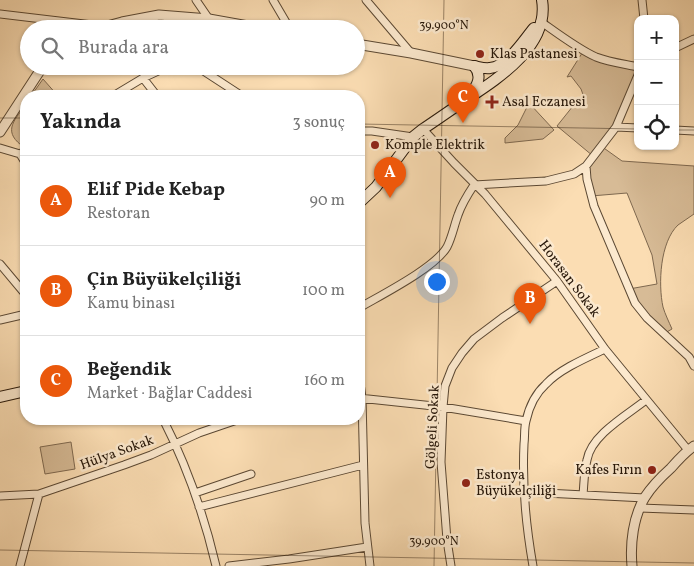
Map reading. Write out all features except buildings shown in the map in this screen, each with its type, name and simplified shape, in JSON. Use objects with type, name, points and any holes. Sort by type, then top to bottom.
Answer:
[{"type":"main road","points":[[365,197],[376,187],[413,137],[497,79],[515,63],[531,44],[539,28],[543,9],[542,0]]},
{"type":"main road","points":[[474,66],[488,68],[501,64],[513,54],[540,21]]},
{"type":"main road","points":[[464,102],[478,83],[479,73],[474,66]]},
{"type":"main road","points":[[0,396],[20,391]]},
{"type":"street","points":[[196,0],[209,19]]},
{"type":"street","points":[[273,0],[285,20]]},
{"type":"street","points":[[366,0],[411,53]]},
{"type":"street","points":[[642,0],[644,15]]},
{"type":"street","points":[[0,14],[42,20]]},
{"type":"street","points":[[132,20],[159,15],[215,20]]},
{"type":"street","points":[[540,21],[596,56],[634,66]]},
{"type":"street","points":[[679,46],[694,39]]},
{"type":"street","points":[[365,45],[474,66]]},
{"type":"street","points":[[27,90],[37,75]]},
{"type":"street","points":[[123,90],[150,75]]},
{"type":"street","points":[[210,75],[233,90]]},
{"type":"street","points":[[143,78],[152,90]]},
{"type":"street","points":[[365,304],[420,272],[440,256],[451,237],[458,213],[474,184],[546,181],[574,174],[586,166],[616,127],[634,84]]},
{"type":"street","points":[[0,132],[20,101]]},
{"type":"street","points":[[616,127],[634,128]]},
{"type":"street","points":[[365,130],[413,137]]},
{"type":"street","name":"Horasan Sokak","points":[[423,130],[485,194],[557,281],[605,349],[646,400],[691,448]]},
{"type":"street","points":[[679,130],[692,130]]},
{"type":"street","points":[[0,148],[20,151]]},
{"type":"street","points":[[586,166],[594,206],[635,303],[647,318],[689,357],[694,366]]},
{"type":"street","points":[[0,264],[20,288]]},
{"type":"street","name":"Gölgeli Sokak","points":[[451,566],[441,462],[445,386],[452,368],[474,339],[557,281]]},
{"type":"street","points":[[0,320],[20,315]]},
{"type":"street","points":[[533,566],[528,539],[525,492],[524,456],[526,421],[532,404],[546,383],[583,359],[605,349]]},
{"type":"street","points":[[365,399],[443,407],[526,421]]},
{"type":"street","points":[[583,495],[587,458],[592,445],[600,435],[646,400]]},
{"type":"street","points":[[167,425],[195,494],[209,536],[216,566]]},
{"type":"street","name":"Hülya Sokak","points":[[0,496],[39,494],[124,465],[222,425]]},
{"type":"street","points":[[361,425],[365,522],[370,566]]},
{"type":"street","points":[[632,566],[633,531],[644,498],[660,478],[691,448]]},
{"type":"street","points":[[199,507],[363,465]]},
{"type":"street","points":[[195,494],[251,474]]},
{"type":"street","points":[[525,492],[644,498]]},
{"type":"street","points":[[20,566],[39,494]]},
{"type":"street","points":[[640,508],[694,510]]},
{"type":"street","points":[[229,566],[367,547]]},
{"type":"shaded area","points":[[584,50],[634,66],[634,84],[616,127],[601,146],[622,161],[694,166],[694,214],[678,225],[672,232],[664,252],[661,298],[672,329],[665,333],[647,318],[629,289],[657,284],[652,255],[627,193],[591,196],[586,166],[593,156],[557,126],[573,106],[585,100],[581,89],[571,76],[567,77]]},
{"type":"shaded area","points":[[43,79],[53,90],[35,90]]},
{"type":"shaded area","points":[[529,103],[554,130],[543,139],[505,143],[505,138],[518,125]]},
{"type":"shaded area","points":[[20,113],[20,144],[12,134],[15,120]]},
{"type":"shaded area","points":[[71,442],[75,469],[45,474],[40,447]]},
{"type":"place","name":"Klas Pastanesi","points":[[480,54]]},
{"type":"place","name":"Asal Eczanesi","points":[[492,102]]},
{"type":"place","name":"Beğendik","points":[[463,123]]},
{"type":"place","name":"Komple Elektrik","points":[[375,145]]},
{"type":"place","name":"Elif Pide Kebap","points":[[390,198]]},
{"type":"place","name":"Çin Büyükelçiliği","points":[[530,324]]},
{"type":"place","name":"Kafes Fırın","points":[[652,470]]},
{"type":"place","name":"Estonya Büyükelçiliği","points":[[466,483]]}]
